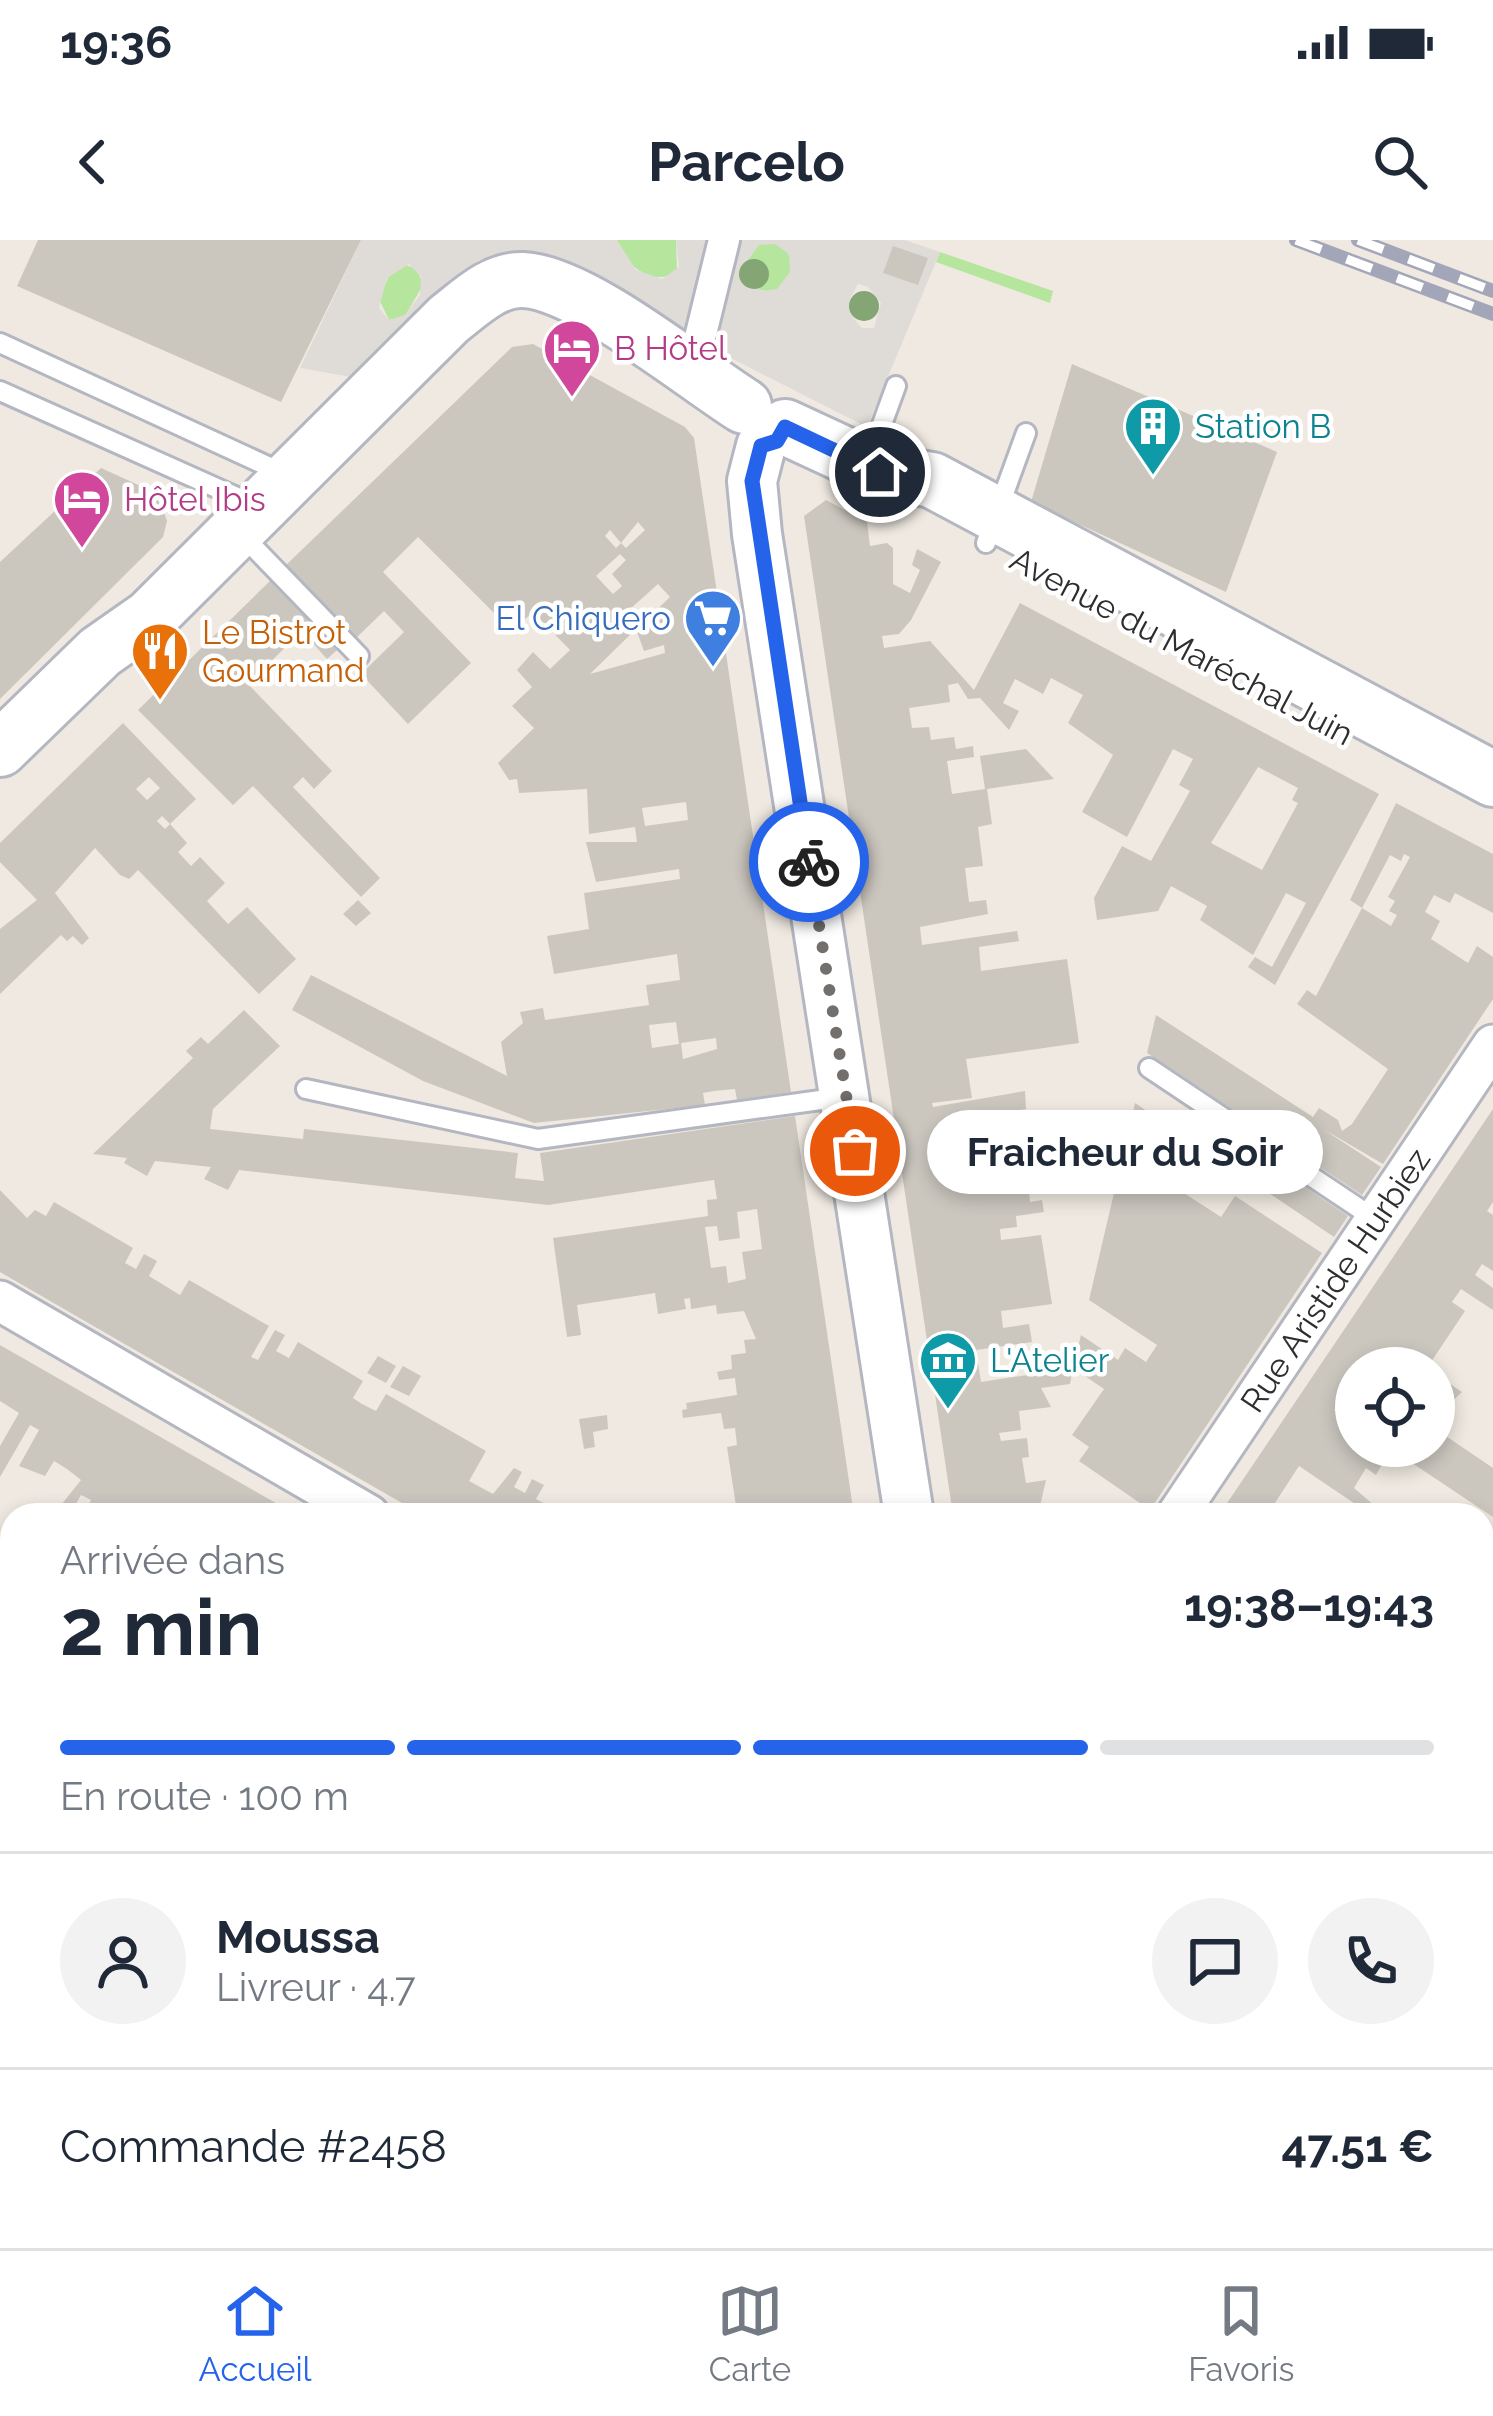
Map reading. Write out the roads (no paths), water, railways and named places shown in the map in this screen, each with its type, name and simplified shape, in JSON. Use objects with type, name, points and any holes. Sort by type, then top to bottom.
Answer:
[{"type":"main road","name":"Avenue du Maréchal Juin","points":[[149,616],[490,287],[524,280],[573,295],[763,426],[874,469],[921,509],[992,528],[1493,779]]},
{"type":"main road","name":"Avenue du Maréchal Juin","points":[[992,528],[1493,808]]},
{"type":"main road","points":[[0,749],[100,652],[149,616]]},
{"type":"main road","points":[[0,785],[118,670],[149,616]]},
{"type":"street","points":[[699,343],[724,240]]},
{"type":"street","points":[[763,426],[752,481],[757,534],[907,1503]]},
{"type":"street","name":"Rue Aristide Hurbiez","points":[[1185,1503],[1493,1045]]},
{"type":"street","points":[[0,1301],[348,1503]]},
{"type":"lane","points":[[0,344],[263,506],[359,656]]},
{"type":"lane","points":[[874,469],[896,386]]},
{"type":"lane","points":[[0,391],[263,506]]},
{"type":"lane","points":[[992,528],[1026,433]]},
{"type":"lane","points":[[1149,1068],[1376,1219]]},
{"type":"lane","points":[[306,1089],[538,1139],[847,1096]]},
{"type":"railway","points":[[1296,240],[1493,314]]},
{"type":"railway","points":[[1358,240],[1493,291]]},
{"type":"place","name":"B Hôtel","points":[[572,399]]},
{"type":"place","name":"Station B","points":[[1153,477]]},
{"type":"place","name":"Hôtel Ibis","points":[[82,550]]},
{"type":"place","name":"El Chiquero","points":[[713,669]]},
{"type":"place","name":"Le Bistrot Gourmand","points":[[160,702]]},
{"type":"place","name":"Fraicheur du Soir","points":[[855,1151]]},
{"type":"place","name":"L'Atelier","points":[[948,1411]]}]
